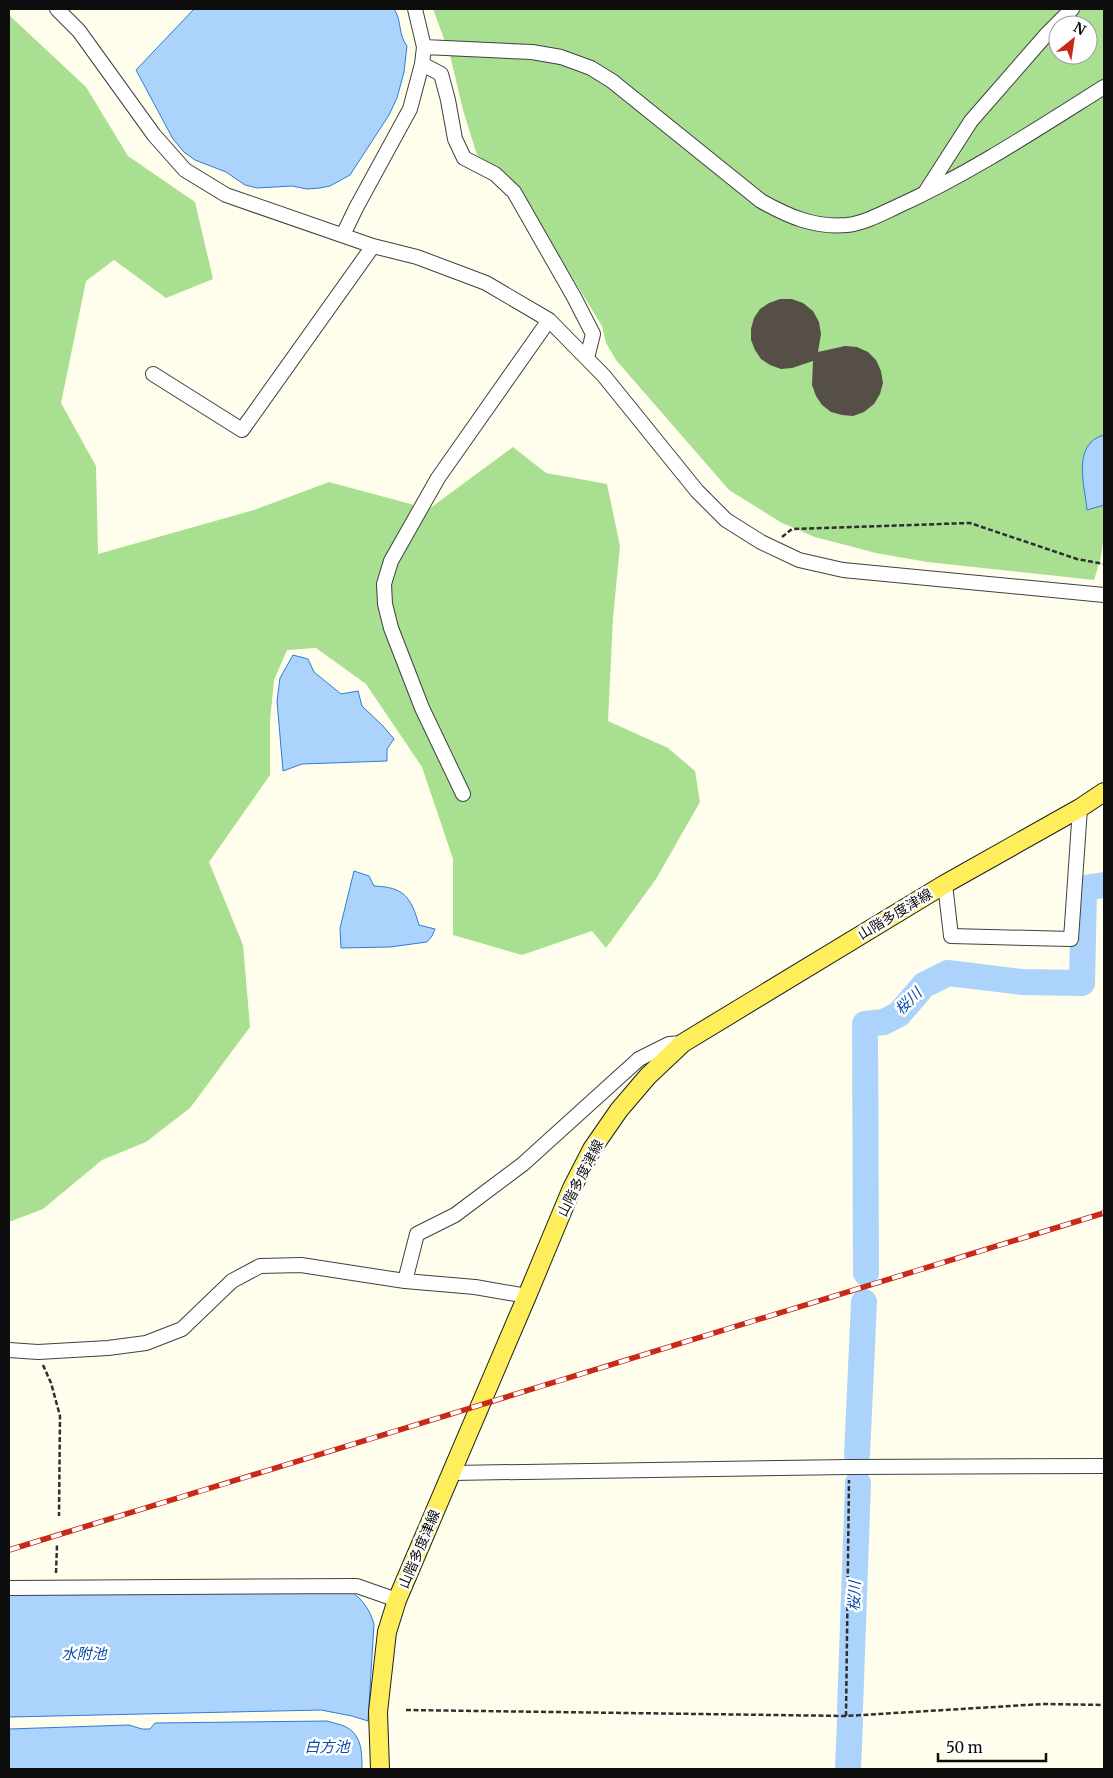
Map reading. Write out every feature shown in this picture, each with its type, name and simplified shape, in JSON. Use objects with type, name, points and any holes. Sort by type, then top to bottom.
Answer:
[{"type":"main road","name":"山階多度津線","points":[[380,1769],[378,1712],[387,1632],[397,1600],[572,1188],[592,1149],[619,1110],[648,1076],[683,1043],[945,884],[1080,808],[1104,792]]},
{"type":"street","points":[[58,9],[79,32],[154,135],[184,170],[226,195],[373,246],[417,258],[486,283],[549,320],[604,376],[697,491],[726,520],[769,546],[799,560],[843,570],[1104,595]]},
{"type":"street","points":[[343,235],[410,109],[422,64],[424,48],[415,9]]},
{"type":"street","points":[[924,194],[971,122],[1046,35],[1072,9]]},
{"type":"street","points":[[424,48],[532,52],[561,57],[591,68],[612,81],[760,201],[806,222],[828,226],[849,225],[866,220],[924,194],[1014,143],[1104,88]]},
{"type":"street","points":[[422,64],[440,74],[448,100],[455,139],[464,158],[495,174],[514,192],[574,298],[593,334],[587,358]]},
{"type":"street","points":[[153,374],[242,430],[373,246]]},
{"type":"street","points":[[463,794],[422,708],[391,628],[385,604],[384,584],[391,561],[438,478],[549,320]]},
{"type":"street","points":[[945,884],[951,936],[1071,939],[1080,808]]},
{"type":"street","points":[[405,1281],[417,1234],[455,1215],[523,1164],[639,1059],[669,1044],[683,1043]]},
{"type":"street","points":[[9,1350],[38,1352],[108,1348],[146,1343],[182,1328],[232,1282],[260,1266],[300,1265],[405,1281],[476,1287],[527,1296]]},
{"type":"street","points":[[452,1473],[850,1467],[1104,1466]]},
{"type":"street","points":[[9,1588],[357,1586],[397,1600]]},
{"type":"path","points":[[769,546],[792,529],[970,523],[1077,559],[1104,564]]},
{"type":"path","points":[[38,1352],[51,1382],[60,1416],[59,1516]]},
{"type":"path","points":[[846,1716],[850,1467]]},
{"type":"path","points":[[56,1588],[57,1545]]},
{"type":"path","points":[[406,1710],[846,1716],[1043,1704],[1104,1705]]},
{"type":"green space","points":[[433,9],[1104,9],[1104,534],[1101,557],[1094,580],[927,562],[876,553],[815,537],[782,523],[729,490],[616,360],[606,343],[602,326],[517,187],[496,167],[477,155],[463,110],[450,55]]},
{"type":"green space","points":[[9,15],[86,87],[128,156],[195,202],[213,279],[166,298],[114,260],[86,281],[61,403],[96,466],[98,554],[254,510],[329,482],[429,509],[513,447],[546,473],[607,484],[620,546],[613,618],[608,721],[668,748],[695,771],[700,802],[656,879],[606,948],[592,931],[522,955],[453,935],[453,859],[422,767],[366,684],[316,648],[287,650],[274,680],[270,721],[270,775],[209,862],[243,945],[250,1027],[190,1108],[146,1142],[102,1160],[43,1209],[9,1222]]},
{"type":"water","points":[[194,9],[394,9],[402,37],[407,46],[404,72],[397,98],[389,115],[350,175],[330,186],[320,188],[307,189],[292,186],[257,188],[245,185],[226,172],[195,160],[184,152],[173,139],[136,70]]},
{"type":"water","points":[[1104,435],[1104,505],[1087,510],[1082,467],[1084,456],[1087,447],[1094,440]]},
{"type":"water","points":[[293,655],[308,659],[314,672],[341,694],[358,691],[362,706],[394,739],[387,749],[387,761],[302,764],[283,771],[277,701],[280,678]]},
{"type":"water","points":[[354,871],[369,876],[374,886],[393,889],[405,895],[413,907],[419,925],[435,929],[427,942],[390,947],[341,948],[340,928]]},
{"type":"water","name":"水附池","points":[[344,1587],[363,1602],[374,1624],[368,1721],[321,1710],[9,1717],[9,1592]]},
{"type":"water","name":"白方池","points":[[327,1721],[346,1727],[355,1735],[360,1745],[362,1769],[9,1769],[9,1729],[129,1725],[150,1729],[155,1723]]},
{"type":"building","points":[[780,299],[792,299],[803,303],[813,311],[819,322],[821,334],[818,352],[845,346],[857,347],[868,352],[876,360],[881,371],[883,383],[880,394],[874,404],[864,412],[853,416],[831,412],[822,405],[812,385],[813,361],[792,368],[781,369],[761,359],[751,340],[754,318],[760,309]]},
{"type":"waterway","name":"桜川","points":[[866,1273],[865,1024],[884,1022],[899,1014],[924,985],[948,973],[1022,982],[1082,983],[1084,888],[1104,885]]},
{"type":"waterway","name":"桜川","points":[[857,1455],[864,1302]]},
{"type":"waterway","name":"桜川","points":[[850,1709],[858,1483]]},
{"type":"waterway","name":"桜川","points":[[848,1769],[850,1721]]},
{"type":"railway","points":[[9,1550],[1104,1213]]}]
